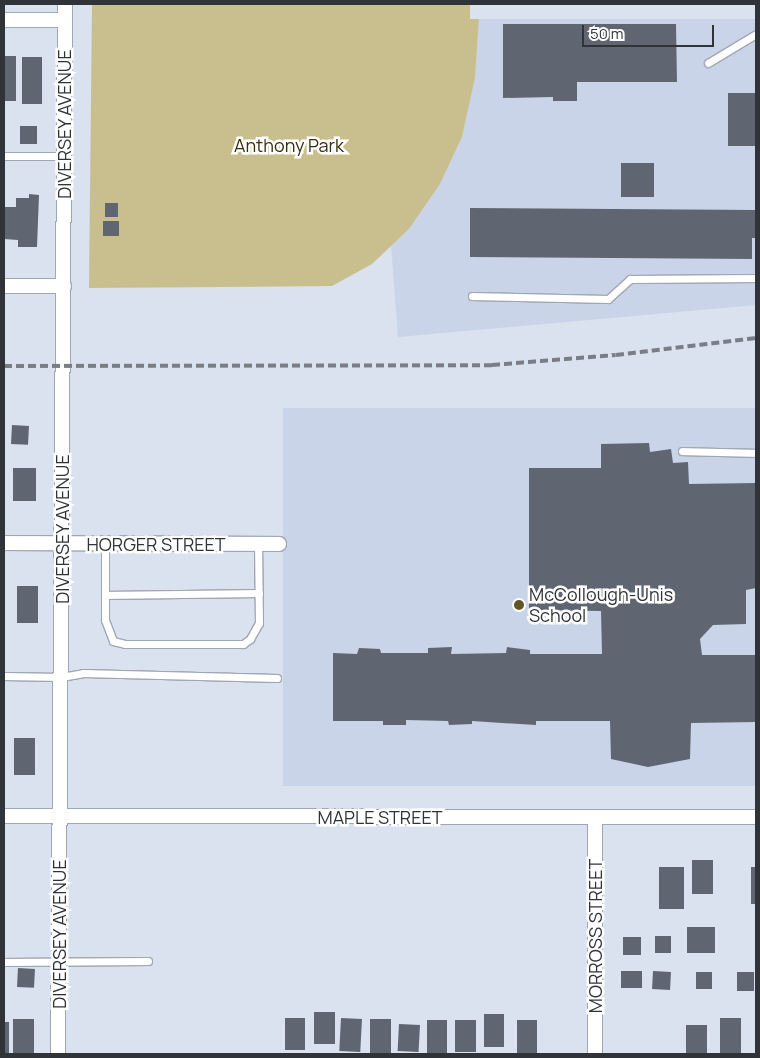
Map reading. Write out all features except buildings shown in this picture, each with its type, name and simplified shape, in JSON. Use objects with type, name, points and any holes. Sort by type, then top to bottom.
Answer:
[{"type":"street","name":"DIVERSEY AVENUE","points":[[58,1054],[65,4]]},
{"type":"street","points":[[4,20],[65,20]]},
{"type":"street","points":[[4,286],[64,286]]},
{"type":"street","name":"HORGER STREET","points":[[4,544],[279,544]]},
{"type":"street","name":"MAPLE STREET","points":[[4,816],[756,817]]},
{"type":"street","name":"MORROSS STREET","points":[[595,817],[595,1054]]},
{"type":"lane","points":[[708,63],[756,34]]},
{"type":"lane","points":[[4,156],[64,156]]},
{"type":"lane","points":[[472,296],[608,300],[630,279],[756,278]]},
{"type":"lane","points":[[682,452],[756,453]]},
{"type":"lane","points":[[105,544],[105,620],[113,641],[125,644],[243,644],[257,632],[259,593],[258,544]]},
{"type":"lane","points":[[105,595],[259,593]]},
{"type":"lane","points":[[4,676],[61,677],[83,673],[276,678]]},
{"type":"lane","points":[[4,962],[148,961]]},
{"type":"shaded area","points":[[479,19],[756,19],[756,305],[398,337],[391,246],[409,229],[440,184],[462,137],[475,78]]},
{"type":"shaded area","name":"McCollough-Unis School","points":[[283,408],[756,408],[756,786],[283,786]]},
{"type":"green space","name":"Anthony Park","points":[[92,4],[470,4],[470,19],[479,19],[475,78],[462,137],[440,184],[409,229],[372,264],[332,286],[89,288]]},
{"type":"railway","points":[[4,366],[492,365],[616,355],[756,338]]},
{"type":"place","name":"McCollough-Unis School","points":[[519,605]]}]
